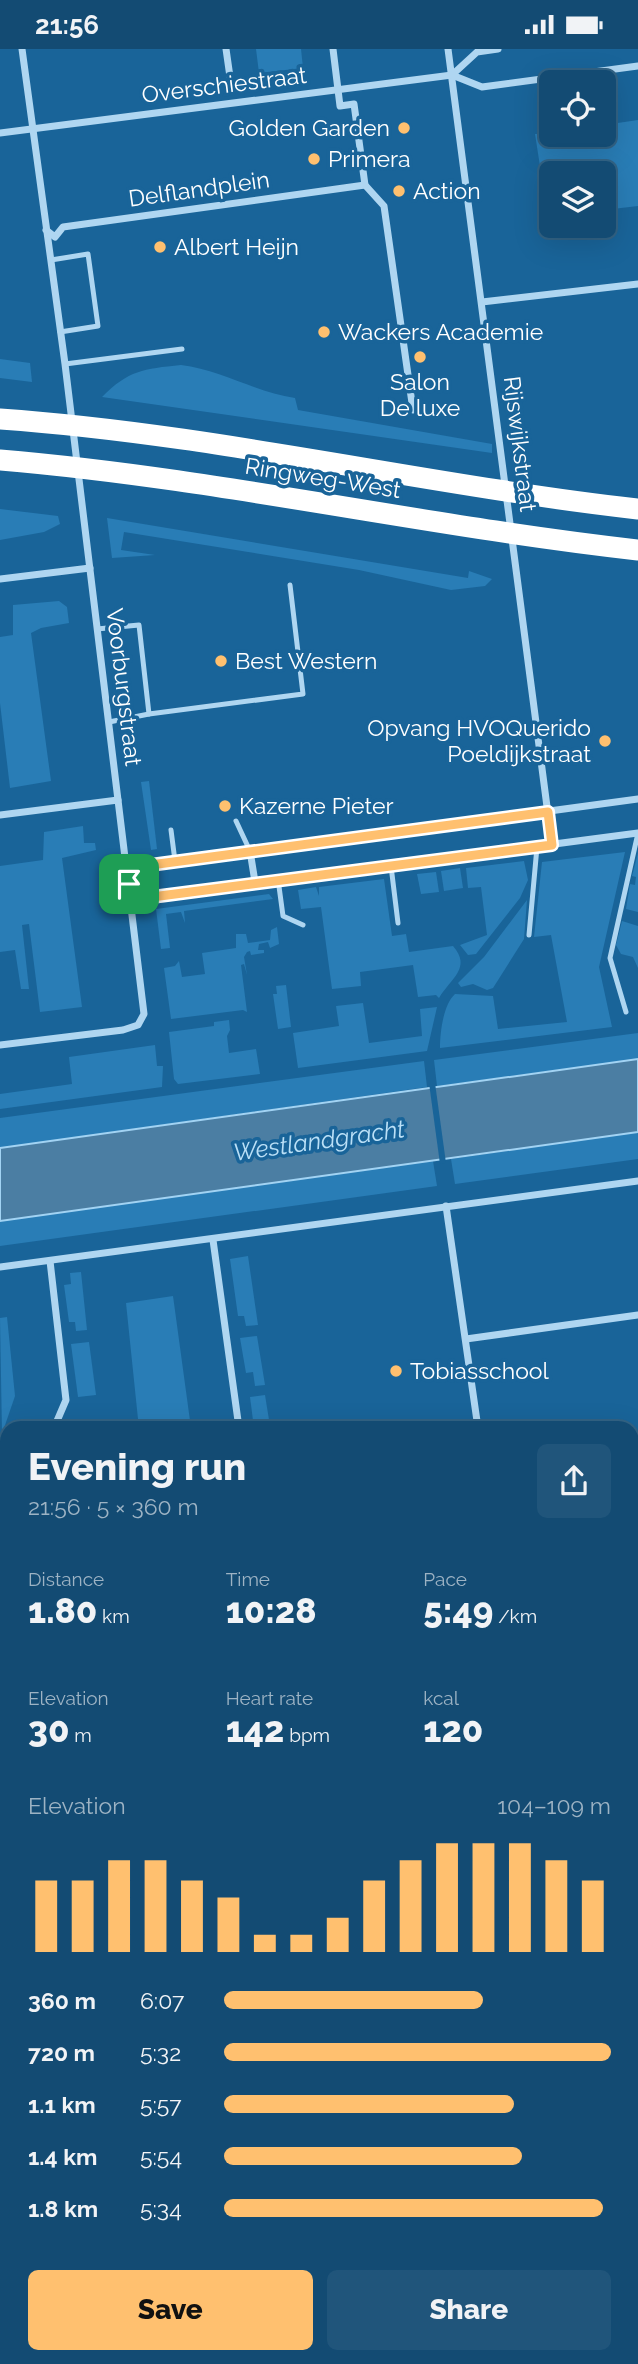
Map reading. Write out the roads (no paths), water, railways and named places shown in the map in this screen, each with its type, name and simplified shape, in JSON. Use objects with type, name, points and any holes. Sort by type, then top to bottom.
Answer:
[{"type":"highway","points":[[0,413],[29,421]]},
{"type":"highway","name":"Ringweg-West","points":[[0,419],[115,431],[464,487],[638,509]]},
{"type":"highway","name":"Ringweg-West","points":[[0,460],[121,472],[470,529],[638,551]]},
{"type":"highway","points":[[0,469],[35,463]]},
{"type":"street","name":"Voorburgstraat","points":[[0,1045],[123,1030],[138,1025],[144,1014],[61,332],[22,49]]},
{"type":"street","name":"Overschiestraat","points":[[226,49],[232,91]]},
{"type":"street","points":[[333,49],[340,106],[354,104],[365,185],[384,206],[413,410]]},
{"type":"street","name":"Rijswijkstraat","points":[[448,49],[552,845]]},
{"type":"street","points":[[498,49],[477,52],[452,75],[482,87],[638,66]]},
{"type":"street","name":"Overschiestraat","points":[[0,133],[452,75]]},
{"type":"street","name":"Delflandplein","points":[[46,230],[55,237],[63,227],[365,185]]},
{"type":"street","points":[[482,302],[638,284]]},
{"type":"street","points":[[0,579],[90,568]]},
{"type":"street","points":[[638,799],[143,866],[129,884],[152,897],[638,833]]},
{"type":"street","points":[[0,815],[118,800]]},
{"type":"street","points":[[250,851],[255,882]]},
{"type":"street","points":[[0,1267],[638,1181]]},
{"type":"street","points":[[446,1206],[477,1421]]},
{"type":"street","points":[[213,1240],[238,1421]]},
{"type":"street","points":[[50,1261],[66,1400],[57,1421]]},
{"type":"street","points":[[466,1339],[638,1315]]},
{"type":"lane","points":[[51,260],[88,254],[97,326],[61,332]]},
{"type":"lane","points":[[65,364],[182,349]]},
{"type":"lane","points":[[109,722],[149,714],[303,694],[290,585]]},
{"type":"lane","points":[[97,629],[139,625],[149,714]]},
{"type":"lane","points":[[236,821],[250,851]]},
{"type":"lane","points":[[171,830],[175,861]]},
{"type":"lane","points":[[626,1013],[610,958],[638,833]]},
{"type":"lane","points":[[529,935],[537,847]]},
{"type":"lane","points":[[391,866],[398,923]]},
{"type":"lane","points":[[278,879],[283,916],[303,925]]},
{"type":"water","name":"Westlandgracht","points":[[638,1059],[638,1132],[0,1221],[0,1148]]},
{"type":"place","name":"Golden Garden","points":[[404,128]]},
{"type":"place","name":"Primera","points":[[314,159]]},
{"type":"place","name":"Action","points":[[399,191]]},
{"type":"place","name":"Albert Heijn","points":[[160,247]]},
{"type":"place","name":"Wackers Academie","points":[[324,332]]},
{"type":"place","name":"Salon De luxe","points":[[420,357]]},
{"type":"place","name":"Best Western","points":[[221,661]]},
{"type":"place","name":"Opvang HVOQuerido Poeldijkstraat","points":[[605,741]]},
{"type":"place","name":"Kazerne Pieter","points":[[225,806]]},
{"type":"place","name":"Tobiasschool","points":[[396,1371]]}]
